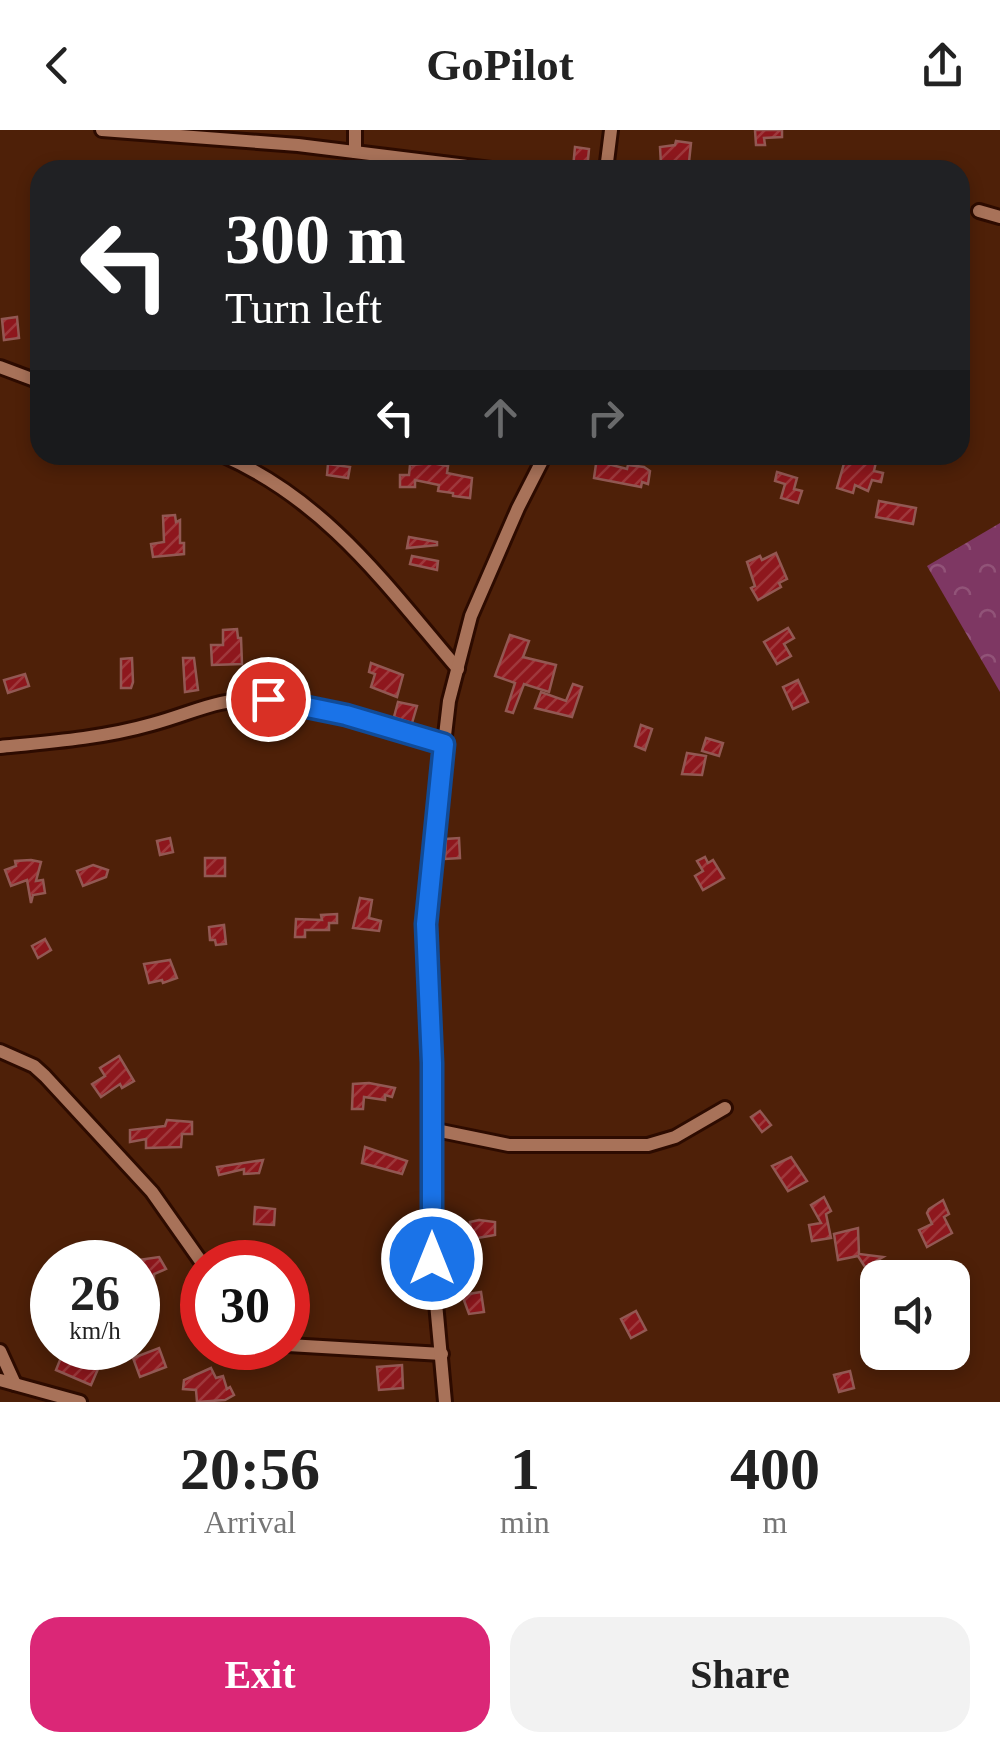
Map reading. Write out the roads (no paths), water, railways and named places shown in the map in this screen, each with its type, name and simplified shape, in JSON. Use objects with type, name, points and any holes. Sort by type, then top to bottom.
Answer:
[{"type":"street","points":[[102,130],[419,160]]},
{"type":"street","points":[[355,152],[356,130]]},
{"type":"street","points":[[608,160],[612,130]]},
{"type":"street","points":[[979,211],[1000,216]]},
{"type":"street","points":[[0,366],[30,378]]},
{"type":"street","points":[[245,465],[342,534],[458,669]]},
{"type":"street","points":[[445,1402],[432,1259],[426,924],[444,744],[471,616],[540,465]]},
{"type":"street","points":[[0,746],[70,741],[154,724],[209,703],[268,699],[346,715],[444,744]]},
{"type":"street","points":[[0,1051],[34,1066],[45,1076],[152,1192],[186,1240]]},
{"type":"street","points":[[431,1129],[509,1145],[648,1145],[675,1137],[725,1108]]},
{"type":"street","points":[[310,1346],[442,1354]]},
{"type":"street","points":[[0,1351],[15,1384]]},
{"type":"street","points":[[0,1380],[80,1402]]}]
